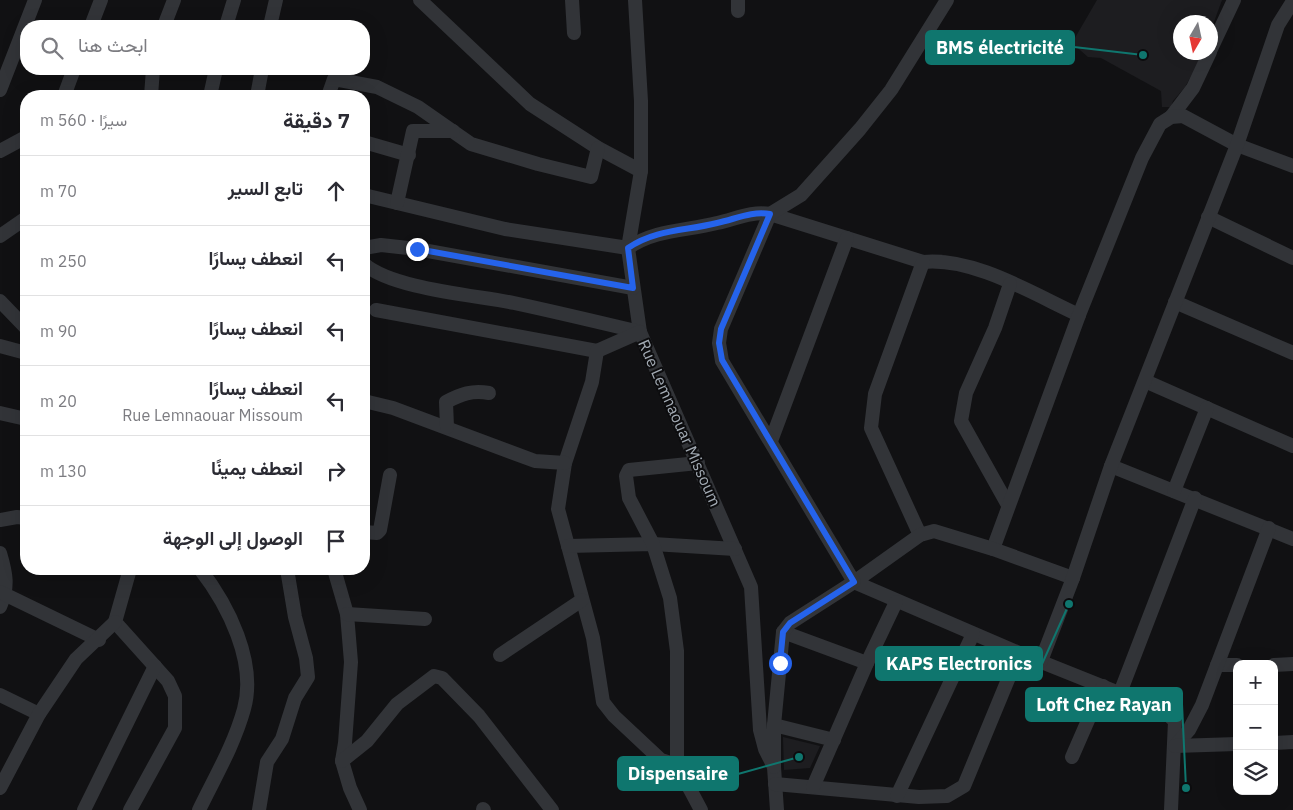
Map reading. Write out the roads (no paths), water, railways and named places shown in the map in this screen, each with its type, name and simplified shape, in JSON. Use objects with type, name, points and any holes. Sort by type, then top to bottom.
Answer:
[{"type":"street","points":[[27,20],[35,0]]},
{"type":"street","points":[[92,20],[100,0]]},
{"type":"street","points":[[166,20],[174,0]]},
{"type":"street","points":[[228,20],[234,0]]},
{"type":"street","points":[[271,20],[276,0]]},
{"type":"street","points":[[420,0],[482,56],[530,104],[598,148],[641,171]]},
{"type":"street","points":[[572,0],[574,33]]},
{"type":"street","name":"Rue Lemnaouar Missoum","points":[[635,0],[641,101],[641,171],[628,248],[640,332],[751,587],[760,730],[765,749],[774,766],[777,810]]},
{"type":"street","points":[[947,0],[891,90],[860,129],[801,196],[770,214],[721,329],[719,343],[722,360],[854,582],[896,602],[1164,711],[1175,721],[1172,810]]},
{"type":"street","points":[[1218,35],[1234,0]]},
{"type":"street","points":[[1041,661],[1073,578],[1110,466],[1237,145],[1278,25],[1292,0]]},
{"type":"street","points":[[0,90],[20,39]]},
{"type":"street","points":[[993,549],[1079,315],[1142,158],[1160,124],[1171,117],[1193,88],[1206,60]]},
{"type":"street","points":[[66,90],[72,75]]},
{"type":"street","points":[[151,90],[153,75]]},
{"type":"street","points":[[211,90],[215,75]]},
{"type":"street","points":[[258,90],[261,75]]},
{"type":"street","points":[[330,90],[334,79],[377,87],[418,107],[472,144],[538,164],[591,177],[598,148]]},
{"type":"street","points":[[1171,117],[1184,116],[1237,145],[1293,166]]},
{"type":"street","points":[[397,203],[413,131],[453,131]]},
{"type":"street","points":[[0,151],[20,140]]},
{"type":"street","points":[[370,144],[409,155]]},
{"type":"street","points":[[370,196],[506,229],[628,248],[640,240],[662,232],[716,224],[756,212],[770,214],[923,262],[940,260],[984,270],[1010,284],[1079,315]]},
{"type":"street","points":[[1208,217],[1293,258]]},
{"type":"street","points":[[0,236],[20,222]]},
{"type":"street","points":[[771,441],[847,238]]},
{"type":"street","points":[[370,247],[381,245],[417,249],[633,288]]},
{"type":"street","points":[[920,535],[871,428],[875,394],[923,262]]},
{"type":"street","points":[[370,269],[397,282],[513,303],[640,332]]},
{"type":"street","points":[[1008,505],[961,420],[966,393],[995,328],[1010,284]]},
{"type":"street","points":[[0,301],[20,322]]},
{"type":"street","points":[[1175,302],[1293,353]]},
{"type":"street","points":[[376,310],[597,351],[640,332]]},
{"type":"street","points":[[0,346],[20,351]]},
{"type":"street","points":[[597,351],[592,382],[565,463],[558,509],[593,638],[603,702],[614,716],[661,760],[677,765]]},
{"type":"street","points":[[1145,381],[1293,446]]},
{"type":"street","points":[[447,427],[446,402],[462,393],[478,391],[489,393]]},
{"type":"street","points":[[370,402],[393,408],[447,427],[535,461],[565,463]]},
{"type":"street","points":[[1174,491],[1207,408]]},
{"type":"street","points":[[0,413],[20,418]]},
{"type":"street","points":[[698,463],[629,470],[626,476],[629,498],[653,544],[670,598],[677,651],[677,765],[701,810]]},
{"type":"street","points":[[1110,466],[1195,498],[1293,539]]},
{"type":"street","points":[[370,532],[377,533],[380,530],[390,475]]},
{"type":"street","points":[[1120,693],[1195,498]]},
{"type":"street","points":[[0,520],[20,517]]},
{"type":"street","points":[[1175,746],[1189,730],[1218,665],[1269,528]]},
{"type":"street","points":[[774,766],[774,725],[783,632],[790,623],[854,582],[920,535],[934,531],[993,549],[1073,578]]},
{"type":"street","points":[[568,546],[653,544],[735,549]]},
{"type":"street","points":[[0,553],[6,575],[0,607]]},
{"type":"street","points":[[0,788],[39,714],[76,660],[99,640],[115,622],[128,575]]},
{"type":"street","points":[[199,810],[231,746],[245,708],[247,670],[237,634],[208,575]]},
{"type":"street","points":[[259,810],[267,762],[282,739],[295,698],[308,677],[306,658],[295,617],[288,575]]},
{"type":"street","points":[[336,575],[347,614],[351,670],[342,761],[350,788],[360,810]]},
{"type":"street","points":[[3,593],[99,640]]},
{"type":"street","points":[[500,655],[582,600]]},
{"type":"street","points":[[813,787],[896,602]]},
{"type":"street","points":[[347,614],[425,619]]},
{"type":"street","points":[[115,622],[168,681],[175,696],[174,728],[130,810]]},
{"type":"street","points":[[783,632],[867,663]]},
{"type":"street","points":[[897,796],[973,634]]},
{"type":"street","points":[[775,784],[897,796],[948,796],[964,786],[1019,653]]},
{"type":"street","points":[[1278,665],[1293,664]]},
{"type":"street","points":[[1218,665],[1233,666]]},
{"type":"street","points":[[84,810],[155,666]]},
{"type":"street","points":[[342,761],[367,741],[397,704],[434,676],[442,678],[479,716],[552,810]]},
{"type":"street","points":[[1072,757],[1103,686]]},
{"type":"street","points":[[0,694],[39,714]]},
{"type":"street","points":[[774,725],[834,740]]},
{"type":"street","points":[[1278,743],[1293,742]]},
{"type":"street","points":[[1175,746],[1233,744]]},
{"type":"place","name":"BMS électricité","points":[[1143,55]]},
{"type":"place","name":"KAPS Electronics","points":[[1069,604]]},
{"type":"place","name":"Dispensaire","points":[[799,757]]},
{"type":"place","name":"Loft Chez Rayan","points":[[1186,788]]}]
